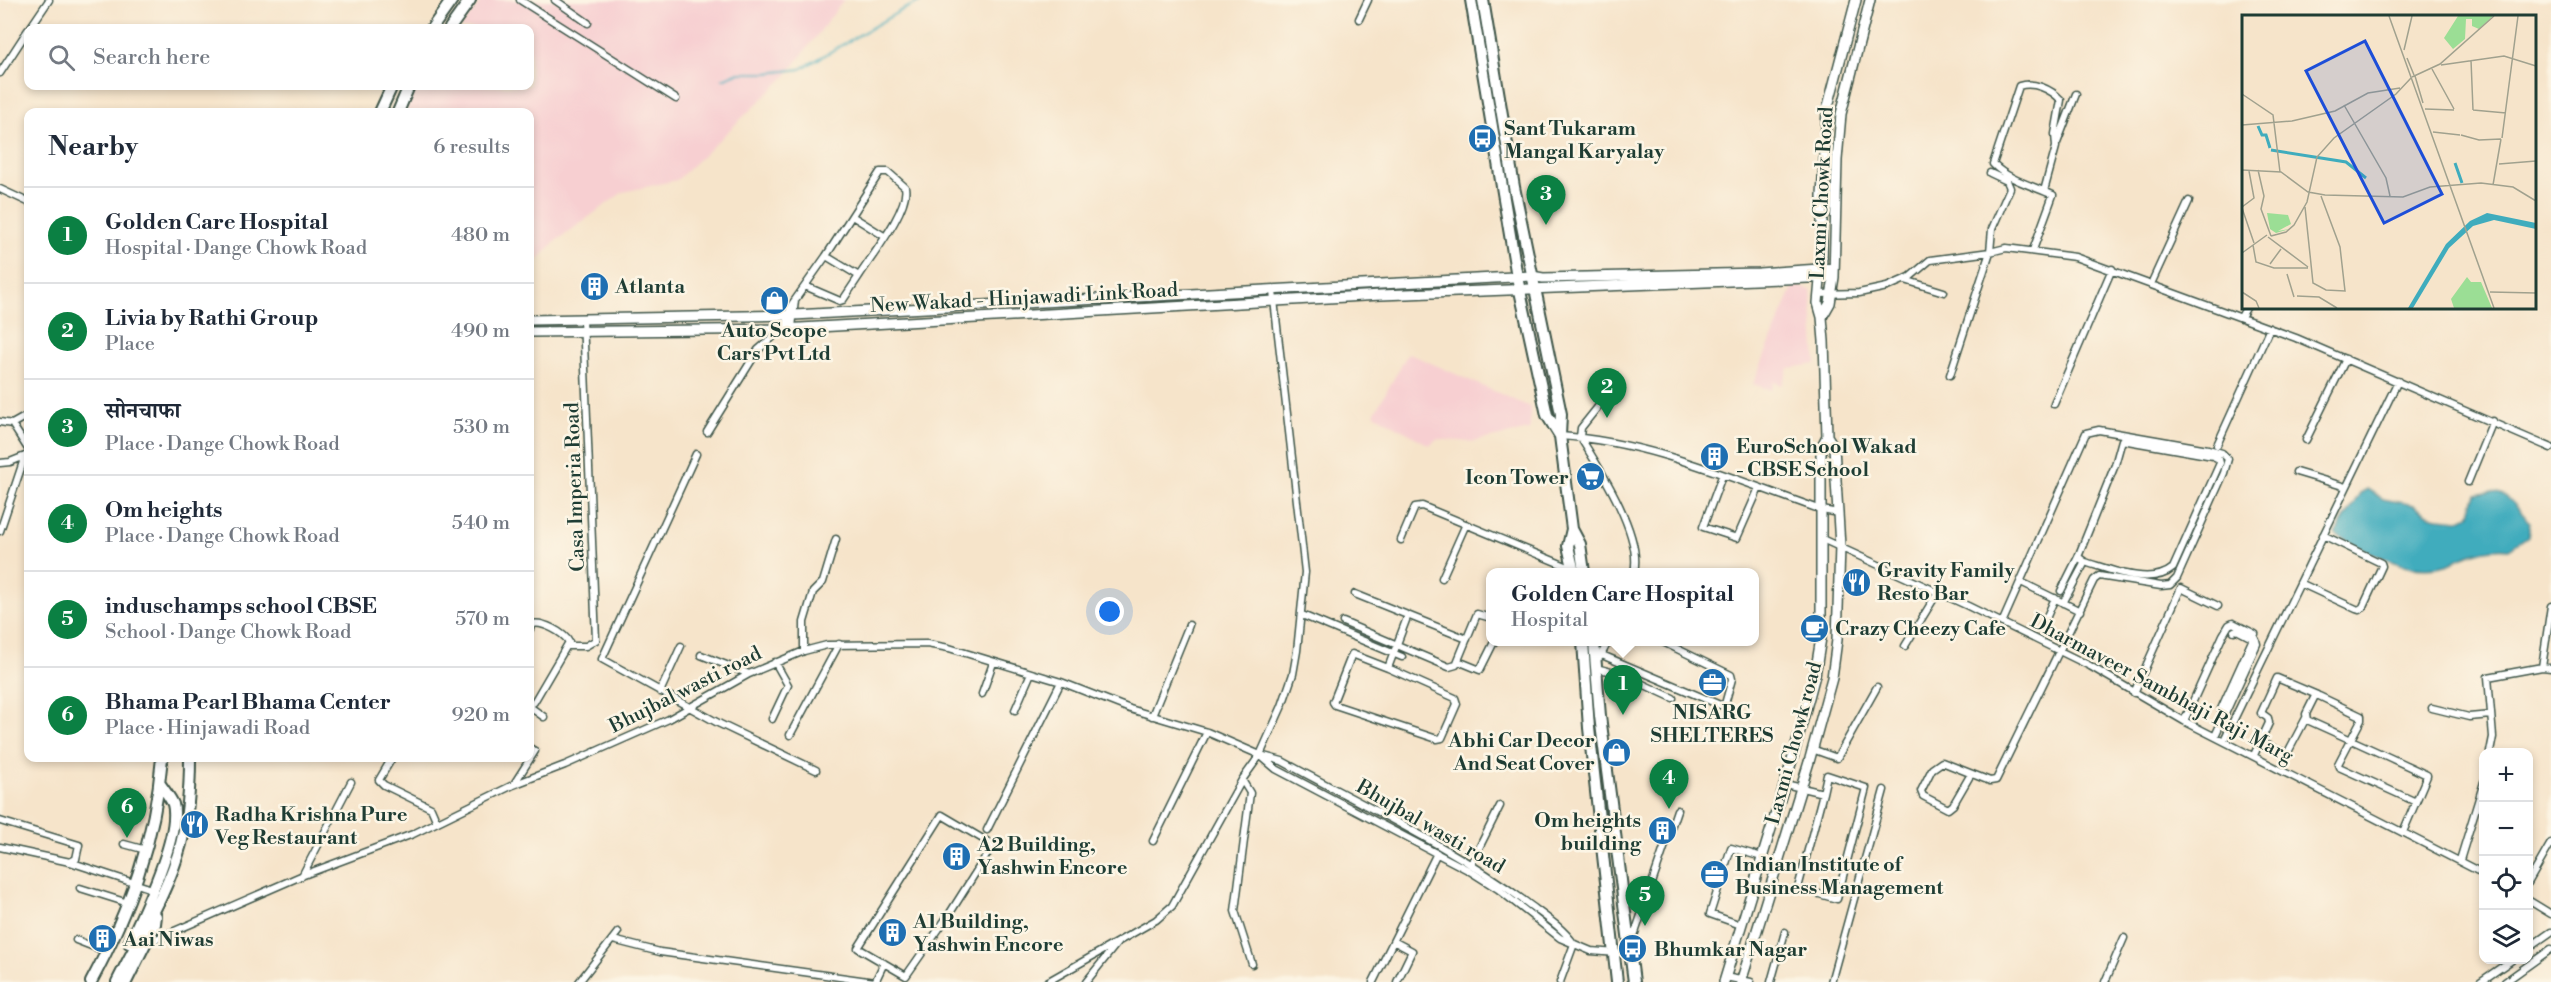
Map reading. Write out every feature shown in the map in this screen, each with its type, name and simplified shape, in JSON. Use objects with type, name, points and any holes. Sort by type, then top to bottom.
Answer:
[{"type":"main road","points":[[435,24],[452,0]]},
{"type":"main road","points":[[453,24],[470,0]]},
{"type":"main road","points":[[1471,0],[1486,55],[1561,414],[1560,436],[1572,530],[1580,544],[1577,568]]},
{"type":"main road","points":[[1483,0],[1486,55],[1517,277],[1546,415],[1560,436]]},
{"type":"main road","name":"Laxmi Chowk Road","points":[[1818,294],[1821,274],[1822,196],[1827,110],[1856,0]]},
{"type":"main road","name":"Laxmi Chowk Road","points":[[1822,317],[1832,293],[1834,273],[1837,160],[1841,114],[1870,0]]},
{"type":"main road","points":[[382,108],[390,90]]},
{"type":"main road","points":[[400,108],[407,90]]},
{"type":"main road","points":[[1821,274],[1834,273]]},
{"type":"main road","name":"New Wakad - Hinjawadi Link Road","points":[[534,320],[791,315],[1532,276],[1543,278],[1821,274]]},
{"type":"main road","name":"New Wakad - Hinjawadi Link Road","points":[[534,332],[787,328],[1381,295],[1821,274]]},
{"type":"main road","points":[[1380,285],[1381,295]]},
{"type":"main road","name":"Laxmi Chowk road","points":[[1725,979],[1785,784],[1815,675],[1821,638],[1821,448],[1827,436],[1822,317],[1818,294]]},
{"type":"main road","name":"Laxmi Chowk road","points":[[1744,981],[1832,678],[1837,640],[1840,546],[1834,447],[1827,436]]},
{"type":"main road","points":[[1582,646],[1589,728],[1617,982]]},
{"type":"main road","points":[[1595,646],[1634,982]]},
{"type":"main road","points":[[91,982],[107,952],[137,883],[160,784],[162,762]]},
{"type":"main road","points":[[117,982],[158,904],[181,843],[189,792],[190,762]]},
{"type":"main road","points":[[126,982],[152,889],[170,838],[174,814],[172,803],[160,784]]},
{"type":"main road","points":[[110,982],[140,937]]},
{"type":"street","points":[[32,24],[49,0]]},
{"type":"street","points":[[520,0],[676,99]]},
{"type":"street","points":[[555,0],[588,23]]},
{"type":"street","points":[[1359,19],[1368,0]]},
{"type":"street","points":[[0,73],[24,37]]},
{"type":"street","points":[[2033,250],[2053,195],[2000,171],[1993,164],[2019,86],[2029,83],[2055,93],[2061,100],[2055,134],[2056,147]]},
{"type":"street","points":[[2044,191],[2056,147],[2076,94]]},
{"type":"street","points":[[707,432],[758,350],[787,328],[791,315],[790,307],[804,286],[826,256],[880,172],[888,172],[905,187],[906,192],[899,213],[843,300],[840,301],[804,286]]},
{"type":"street","points":[[1950,375],[1990,252],[1992,229],[2010,184],[1990,173]]},
{"type":"street","points":[[0,189],[24,200]]},
{"type":"street","points":[[2151,284],[2188,201]]},
{"type":"street","points":[[852,216],[884,236]]},
{"type":"street","points":[[1818,294],[1859,293],[1887,287],[1904,280],[1930,260],[2006,248],[2075,256],[2270,328],[2493,421],[2551,448]]},
{"type":"street","points":[[826,256],[859,276]]},
{"type":"street","points":[[2054,404],[2112,269]]},
{"type":"street","points":[[1904,280],[1944,292]]},
{"type":"street","points":[[1047,982],[1156,920],[1172,906],[1242,780],[1260,755],[1288,688],[1302,615],[1304,554],[1273,291]]},
{"type":"street","points":[[2241,317],[2245,309]]},
{"type":"street","name":"Casa Imperia Road","points":[[584,319],[596,640]]},
{"type":"street","points":[[2217,446],[2270,328]]},
{"type":"street","points":[[2306,440],[2346,359]]},
{"type":"street","points":[[2224,740],[2398,381]]},
{"type":"street","points":[[1609,393],[1581,428],[1580,437],[1628,527],[1636,551],[1634,568]]},
{"type":"street","points":[[0,422],[12,424],[24,417]]},
{"type":"street","points":[[2468,482],[2493,421]]},
{"type":"street","points":[[12,424],[24,443]]},
{"type":"street","points":[[1971,774],[1953,805],[1948,809],[1923,796],[1921,791],[1932,769],[1942,762],[1990,781],[1996,780],[2094,580],[2098,576],[2161,586],[2170,585],[2177,578],[2228,459],[2222,453],[2099,430],[2086,433],[2002,623]]},
{"type":"street","points":[[1560,436],[1580,437],[1648,450],[1822,510],[1838,513]]},
{"type":"street","points":[[2061,591],[2078,557],[2115,465],[2122,440],[2219,459],[2220,463],[2173,568],[2167,573],[2160,576],[2139,575],[2085,562],[2078,557]]},
{"type":"street","points":[[696,454],[602,659],[720,724],[816,770]]},
{"type":"street","points":[[0,462],[10,462],[24,456]]},
{"type":"street","points":[[0,531],[24,463]]},
{"type":"street","points":[[2296,472],[2346,487]]},
{"type":"street","points":[[1722,476],[1702,527],[1737,538],[1759,488]]},
{"type":"street","points":[[1401,540],[1417,506],[1570,568]]},
{"type":"street","points":[[1442,578],[1466,524]]},
{"type":"street","points":[[2300,583],[2356,609],[2363,607],[2382,566],[2381,563],[2323,535]]},
{"type":"street","points":[[804,651],[804,622],[813,592],[823,582],[836,539]]},
{"type":"street","name":"Dharmaveer Sambhaji Raji Marg","points":[[1822,539],[2090,666],[2184,721],[2479,871]]},
{"type":"street","points":[[2063,603],[2085,562]]},
{"type":"street","points":[[2021,582],[2080,610]]},
{"type":"street","points":[[2134,693],[2181,588],[2218,606]]},
{"type":"street","points":[[1905,646],[1938,592]]},
{"type":"street","points":[[1355,594],[1467,639]]},
{"type":"street","points":[[2041,630],[2055,598]]},
{"type":"street","points":[[2542,667],[2551,606]]},
{"type":"street","points":[[1343,622],[1449,667],[1456,665],[1478,614],[1486,616]]},
{"type":"street","points":[[1302,615],[1402,657]]},
{"type":"street","points":[[1388,668],[1408,615]]},
{"type":"street","points":[[534,624],[540,623],[565,636],[569,642],[534,702]]},
{"type":"street","points":[[2184,721],[2229,625],[2233,623],[2255,633],[2221,708],[2223,718],[2215,736]]},
{"type":"street","points":[[1152,716],[1189,626]]},
{"type":"street","points":[[2234,631],[2237,630],[2253,638]]},
{"type":"street","points":[[567,646],[586,646],[596,640],[608,645]]},
{"type":"street","points":[[790,735],[839,644]]},
{"type":"street","name":"Bhujbal wasti road","points":[[140,937],[413,834],[513,785],[669,720],[749,674],[804,651],[839,644],[939,645],[1061,682],[1152,716],[1207,732],[1260,755],[1282,761],[1455,859],[1498,889],[1560,938],[1591,951],[1630,954]]},
{"type":"street","points":[[660,692],[681,646]]},
{"type":"street","points":[[1458,661],[1480,670],[1492,646]]},
{"type":"street","points":[[1598,661],[1606,646]]},
{"type":"street","points":[[1584,658],[1724,705],[1732,679],[1731,675],[1671,646]]},
{"type":"street","points":[[1352,654],[1388,668],[1455,698],[1457,704],[1442,738],[1437,739],[1335,705],[1333,700],[1352,654]]},
{"type":"street","points":[[701,655],[749,674]]},
{"type":"street","points":[[1598,661],[1673,698]]},
{"type":"street","points":[[772,719],[788,685],[775,662]]},
{"type":"street","points":[[981,694],[993,663]]},
{"type":"street","points":[[2491,748],[2493,737],[2488,677],[2542,667],[2551,668]]},
{"type":"street","points":[[1015,710],[1031,673]]},
{"type":"street","points":[[2254,755],[2269,723],[2268,718],[2261,713],[2262,709],[2277,678],[2282,678],[2360,715],[2361,720],[2339,767],[2416,801]]},
{"type":"street","points":[[987,830],[1061,682]]},
{"type":"street","points":[[1812,749],[1837,758],[1877,687]]},
{"type":"street","points":[[2260,742],[2287,754],[2317,695]]},
{"type":"street","points":[[2432,708],[2469,717],[2491,715]]},
{"type":"street","points":[[534,709],[544,717]]},
{"type":"street","points":[[2306,718],[2427,775],[2403,832]]},
{"type":"street","points":[[1153,841],[1207,732]]},
{"type":"street","name":"Bhujbal wasti road","points":[[1260,755],[1276,769],[1437,853],[1471,864],[1547,918],[1566,933],[1575,944]]},
{"type":"street","points":[[390,762],[379,780],[431,808],[437,822]]},
{"type":"street","points":[[513,785],[528,762]]},
{"type":"street","points":[[1827,775],[1866,788],[1837,899],[1798,888],[1823,793],[1827,775]]},
{"type":"street","points":[[1242,780],[1250,793],[1235,911],[1251,964]]},
{"type":"street","points":[[301,876],[351,782]]},
{"type":"street","points":[[1785,784],[1823,793]]},
{"type":"street","points":[[1831,982],[1884,790]]},
{"type":"street","points":[[2460,860],[2479,798]]},
{"type":"street","points":[[1471,864],[1500,806]]},
{"type":"street","points":[[1628,933],[1635,933],[1677,810]]},
{"type":"street","points":[[942,815],[993,845],[906,976],[884,963],[858,948],[942,815]]},
{"type":"street","points":[[0,821],[79,845],[76,859],[70,862]]},
{"type":"street","points":[[123,843],[146,850]]},
{"type":"street","points":[[2533,877],[2551,843]]},
{"type":"street","points":[[0,847],[70,862],[152,889]]},
{"type":"street","points":[[1741,925],[1710,914],[1731,848],[1762,857]]},
{"type":"street","points":[[1373,982],[1395,942],[1437,853]]},
{"type":"street","points":[[80,888],[129,903]]},
{"type":"street","points":[[2533,903],[2551,914]]},
{"type":"street","points":[[579,982],[618,932]]},
{"type":"street","points":[[1771,982],[1785,932]]},
{"type":"street","points":[[2533,945],[2551,932]]},
{"type":"street","points":[[2105,982],[2124,938]]},
{"type":"street","points":[[1086,982],[1120,939]]},
{"type":"street","points":[[76,940],[107,952]]},
{"type":"street","points":[[613,940],[660,952],[875,982],[884,963]]},
{"type":"street","points":[[1395,942],[1412,951],[1397,982]]},
{"type":"street","points":[[1560,982],[1575,944]]},
{"type":"street","points":[[2505,982],[2551,949]]},
{"type":"street","points":[[2480,982],[2506,964]]},
{"type":"street","points":[[1725,979],[1744,981]]},
{"type":"shaded area","points":[[482,0],[844,0],[785,77],[677,180],[623,192],[556,241],[534,264],[534,108],[406,108],[410,97],[416,90],[534,90],[534,24],[464,24]]},
{"type":"shaded area","points":[[1794,285],[1811,290],[1816,364],[1788,368],[1782,385],[1774,382],[1771,390],[1753,384]]},
{"type":"shaded area","points":[[1408,353],[1530,407],[1530,430],[1471,442],[1437,439],[1429,445],[1374,414]]},
{"type":"water","points":[[2367,489],[2383,499],[2414,505],[2440,518],[2458,520],[2469,515],[2476,494],[2494,492],[2501,494],[2507,497],[2530,522],[2528,536],[2509,549],[2480,552],[2446,565],[2432,568],[2403,565],[2374,554],[2335,534],[2360,493]]},
{"type":"waterway","points":[[723,79],[737,73],[768,73],[801,69],[923,0]]},
{"type":"place","name":"Sant Tukaram Mangal Karyalay","points":[[1483,139]]},
{"type":"place","name":"सोनचाफा","points":[[1546,225]]},
{"type":"place","name":"Atlanta","points":[[594,286]]},
{"type":"place","name":"Auto Scope Cars Pvt Ltd","points":[[774,300]]},
{"type":"place","name":"Livia by Rathi Group","points":[[1607,418]]},
{"type":"place","name":"EuroSchool Wakad - CBSE School","points":[[1715,457]]},
{"type":"place","name":"Icon Tower","points":[[1590,477]]},
{"type":"place","name":"Gravity Family Resto Bar","points":[[1856,582]]},
{"type":"place","name":"Crazy Cheezy Cafe","points":[[1814,628]]},
{"type":"place","name":"NISARG SHELTERES","points":[[1712,682]]},
{"type":"place","name":"Golden Care Hospital","points":[[1623,715]]},
{"type":"place","name":"Abhi Car Decor And Seat Cover","points":[[1616,752]]},
{"type":"place","name":"Om heights","points":[[1669,809]]},
{"type":"place","name":"Radha Krishna Pure Veg Restaurant","points":[[194,825]]},
{"type":"place","name":"Om heights building","points":[[1662,831]]},
{"type":"place","name":"Bhama Pearl Bhama Center","points":[[127,838]]},
{"type":"place","name":"A2 Building, Yashwin Encore","points":[[956,856]]},
{"type":"place","name":"Indian Institute of Business Management","points":[[1714,875]]},
{"type":"place","name":"induschamps school CBSE","points":[[1645,926]]},
{"type":"place","name":"A1 Building, Yashwin Encore","points":[[892,932]]},
{"type":"place","name":"Aai Niwas","points":[[102,939]]},
{"type":"place","name":"Bhumkar Nagar","points":[[1633,949]]}]
